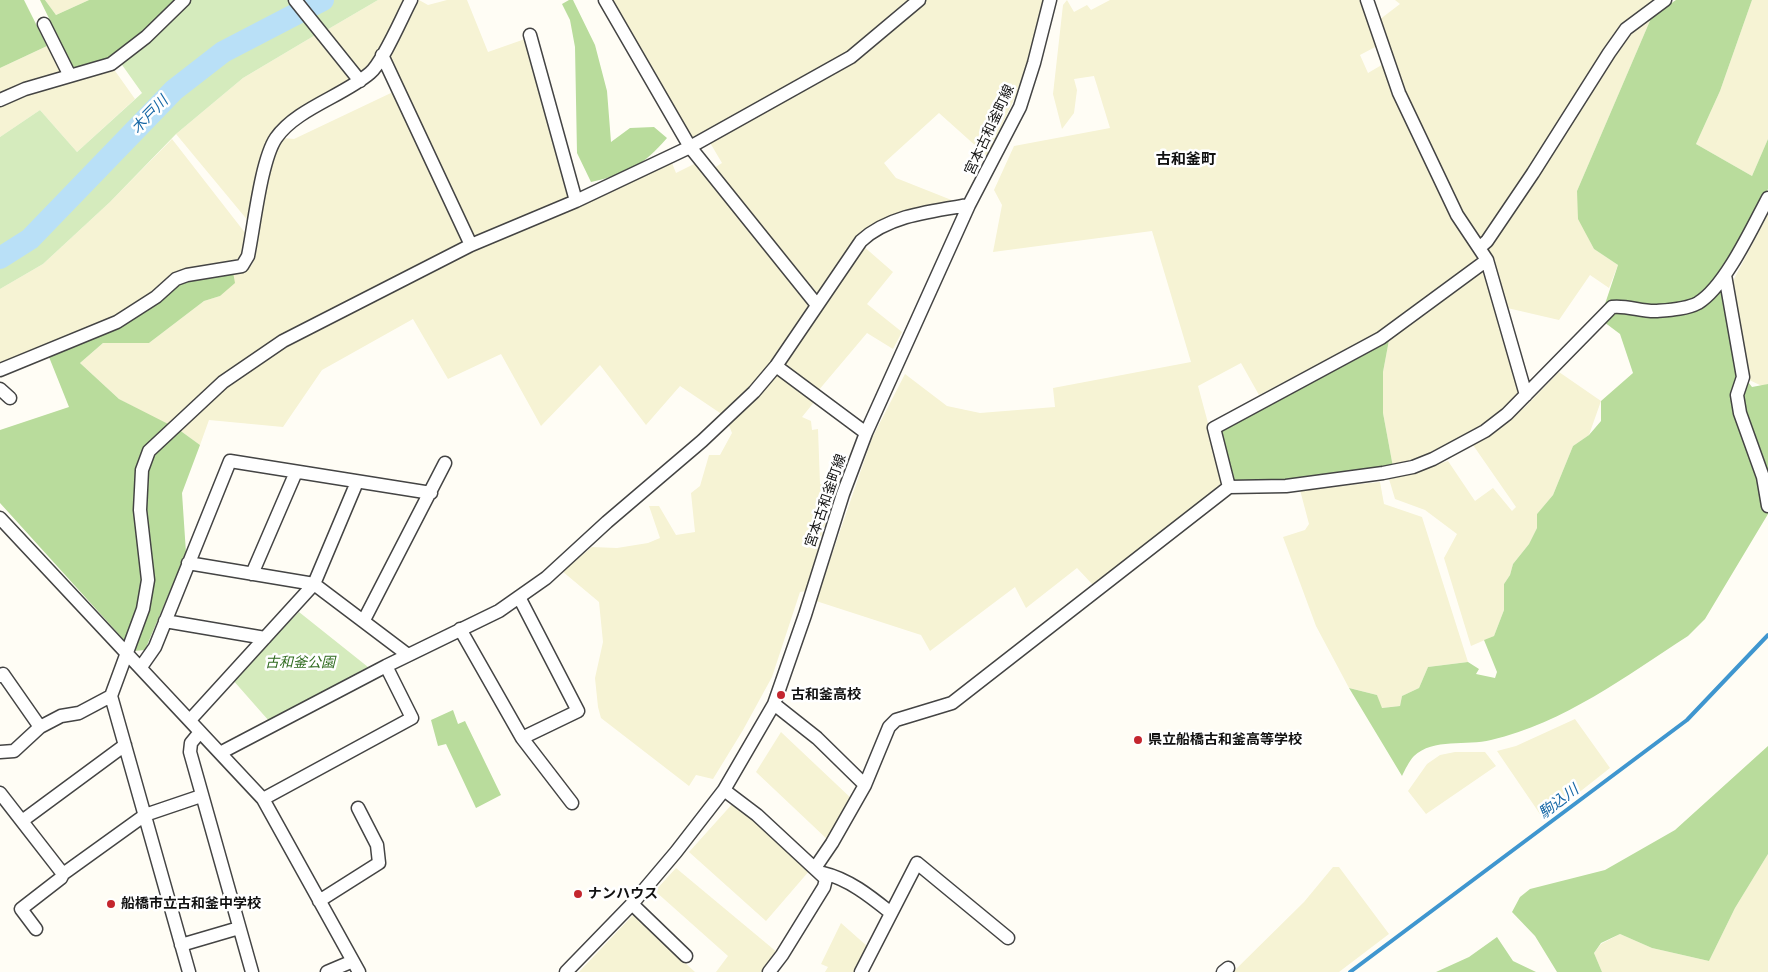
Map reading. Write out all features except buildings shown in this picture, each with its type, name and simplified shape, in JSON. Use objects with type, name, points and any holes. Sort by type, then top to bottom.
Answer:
[{"type":"street","points":[[0,100],[25,89],[111,64],[146,37],[184,0]]},
{"type":"street","points":[[0,370],[117,322],[156,297],[176,279],[242,266],[248,256],[267,160],[277,137],[294,121],[360,81],[372,71],[411,0]]},
{"type":"street","points":[[605,0],[690,147],[817,305]]},
{"type":"street","points":[[189,972],[111,696],[143,609],[148,580],[140,510],[140,485],[142,470],[149,451],[223,382],[283,341],[471,245],[576,202],[690,147],[851,57],[919,0]]},
{"type":"street","name":"宮本古和釜町線","points":[[566,972],[632,904],[676,852],[724,790],[774,704],[805,615],[843,494],[866,433],[969,205],[1020,107],[1034,63],[1050,0]]},
{"type":"street","points":[[1367,0],[1400,94],[1457,215],[1487,260],[1526,395]]},
{"type":"street","points":[[1479,248],[1487,241],[1533,173],[1620,37],[1626,29],[1665,0]]},
{"type":"street","points":[[300,7],[360,81]]},
{"type":"street","points":[[44,24],[70,76]]},
{"type":"street","points":[[530,35],[576,202]]},
{"type":"street","points":[[382,55],[471,245]]},
{"type":"street","points":[[819,870],[865,785],[890,727],[896,720],[952,703],[1229,487],[1286,486],[1413,467],[1434,460],[1485,431],[1526,395],[1612,307],[1623,306],[1654,312],[1678,309],[1698,303],[1725,275],[1768,198]]},
{"type":"street","points":[[220,753],[386,666],[499,611],[546,578],[607,522],[702,441],[754,392],[776,366],[861,241],[873,230],[921,213],[969,205]]},
{"type":"street","points":[[1229,487],[1214,428],[1381,338],[1487,260]]},
{"type":"street","points":[[1725,275],[1744,376],[1737,395],[1740,414],[1763,477],[1768,506]]},
{"type":"street","points":[[776,366],[866,433]]},
{"type":"street","points":[[0,388],[10,398]]},
{"type":"street","points":[[141,667],[155,647],[230,461],[431,493]]},
{"type":"street","points":[[364,620],[445,463]]},
{"type":"street","points":[[252,574],[296,472]]},
{"type":"street","points":[[190,720],[314,584],[357,482]]},
{"type":"street","points":[[2,524],[141,667],[263,799],[356,967],[326,972]]},
{"type":"street","points":[[188,563],[314,584],[408,655]]},
{"type":"street","points":[[519,597],[578,711],[522,738]]},
{"type":"street","points":[[165,621],[265,638]]},
{"type":"street","points":[[460,629],[522,738],[572,803]]},
{"type":"street","points":[[263,799],[412,718],[386,666]]},
{"type":"street","points":[[0,676],[3,674],[40,727]]},
{"type":"street","points":[[0,752],[14,751],[40,727],[61,716],[79,713],[111,696]]},
{"type":"street","points":[[774,704],[817,738],[865,785]]},
{"type":"street","points":[[200,732],[191,743],[190,752],[252,972]]},
{"type":"street","points":[[22,821],[125,745]]},
{"type":"street","points":[[724,790],[757,815],[826,878],[824,887],[782,955],[769,972]]},
{"type":"street","points":[[0,793],[63,874]]},
{"type":"street","points":[[36,929],[21,909],[61,878],[63,874],[145,815],[201,796]]},
{"type":"street","points":[[319,901],[379,863],[377,845],[358,808]]},
{"type":"street","points":[[861,972],[917,863],[1008,938]]},
{"type":"street","points":[[819,870],[844,881],[892,913]]},
{"type":"street","points":[[632,904],[686,956]]},
{"type":"street","points":[[181,945],[239,928]]},
{"type":"shaded area","points":[[45,0],[89,0],[56,15]]},
{"type":"shaded area","points":[[378,0],[406,0],[368,70],[360,72],[325,31]]},
{"type":"shaded area","points":[[419,0],[428,5],[447,0],[467,0],[488,52],[525,39],[570,197],[474,239],[388,56]]},
{"type":"shaded area","points":[[613,0],[912,0],[865,40],[830,62],[688,140]]},
{"type":"shaded area","points":[[925,0],[1043,0],[1028,62],[1013,102],[987,156],[939,113],[884,163],[896,178],[954,201],[894,214],[867,228],[855,241],[818,294],[714,168],[722,163],[709,141],[852,61]]},
{"type":"shaded area","points":[[1067,0],[1074,12],[1087,5],[1091,10],[1110,0],[1363,0],[1379,45],[1360,55],[1368,73],[1385,63],[1482,258],[1380,332],[1259,395],[1241,363],[1198,386],[1225,486],[1093,585],[1077,568],[1026,608],[1015,587],[930,651],[921,635],[816,601],[872,438],[905,374],[947,406],[980,413],[1055,407],[1053,388],[1191,362],[1152,231],[993,252],[1002,205],[994,190],[1014,146],[1110,128],[1094,76],[1074,79],[1077,90],[1074,113],[1062,129],[1053,94],[1063,5]]},
{"type":"shaded area","points":[[1395,0],[1661,0],[1625,23],[1484,239],[1476,239],[1402,93],[1379,20],[1400,4]]},
{"type":"shaded area","points":[[1752,0],[1768,0],[1768,139],[1752,176],[1696,144],[1720,91]]},
{"type":"shaded area","points":[[1652,16],[1577,191],[1588,237],[1594,249],[1618,265],[1609,288],[1590,275],[1559,320],[1503,307],[1486,249],[1629,32]]},
{"type":"shaded area","points":[[317,34],[354,79],[283,125],[249,222],[176,134],[243,78]]},
{"type":"shaded area","points":[[47,46],[61,73],[21,84],[0,93],[0,68]]},
{"type":"shaded area","points":[[113,68],[135,99],[77,152],[40,110],[0,137],[0,105],[26,93]]},
{"type":"shaded area","points":[[393,92],[466,242],[290,334],[169,426],[119,399],[80,363],[103,343],[149,343],[204,301],[220,296],[233,272],[252,265],[257,249],[257,234],[272,153],[283,138],[294,139]]},
{"type":"shaded area","points":[[172,139],[246,234],[245,253],[240,260],[228,264],[187,268],[173,275],[150,297],[91,329],[0,365],[0,289],[43,264],[110,202]]},
{"type":"shaded area","points":[[672,163],[676,173],[696,163],[812,305],[750,390],[723,415],[680,386],[646,425],[600,365],[541,426],[501,354],[448,379],[413,319],[322,370],[283,427],[209,420],[200,445],[178,429],[220,388],[275,350],[454,258]]},
{"type":"shaded area","points":[[1768,214],[1768,384],[1762,386],[1745,378],[1733,281]]},
{"type":"shaded area","points":[[862,245],[893,272],[867,304],[902,332],[893,349],[867,333],[818,391],[782,363]]},
{"type":"shaded area","points":[[1485,264],[1520,393],[1504,411],[1444,448],[1393,467],[1383,413],[1383,372],[1389,340],[1429,312]]},
{"type":"shaded area","points":[[776,372],[815,401],[802,417],[811,421],[812,430],[818,429],[820,484],[835,489],[806,591],[800,592],[772,677],[713,779],[696,775],[689,786],[601,718],[595,678],[603,642],[599,602],[562,571],[592,547],[617,548],[648,543],[660,538],[649,506],[659,506],[676,535],[695,532],[691,493],[700,486],[709,455],[720,455],[732,433],[728,423]]},
{"type":"shaded area","points":[[1559,372],[1601,401],[1589,435],[1573,446],[1553,495],[1537,514],[1537,528],[1529,544],[1513,564],[1510,575],[1504,584],[1504,610],[1494,636],[1471,646],[1444,558],[1457,534],[1425,510],[1395,499],[1389,479],[1448,461],[1475,501],[1493,488],[1512,511],[1516,507],[1473,445],[1525,407]]},
{"type":"shaded area","points":[[1380,482],[1384,504],[1422,517],[1468,662],[1428,667],[1419,688],[1402,696],[1400,706],[1381,708],[1377,695],[1349,688],[1316,626],[1283,537],[1305,530],[1309,524],[1300,490]]},
{"type":"shaded area","points":[[1575,719],[1610,768],[1544,820],[1497,751],[1516,746]]},
{"type":"shaded area","points":[[781,732],[853,800],[829,841],[756,772]]},
{"type":"shaded area","points":[[1455,752],[1485,752],[1496,766],[1426,814],[1408,791],[1427,764],[1440,755]]},
{"type":"shaded area","points":[[734,802],[810,870],[766,921],[689,852]]},
{"type":"shaded area","points":[[1768,854],[1768,972],[1602,972],[1594,953],[1601,944],[1620,934],[1652,948],[1709,961],[1735,908]]},
{"type":"shaded area","points":[[1333,867],[1339,867],[1389,934],[1339,972],[1233,972],[1304,902]]},
{"type":"shaded area","points":[[676,868],[778,953],[765,972],[716,972],[728,956],[655,891]]},
{"type":"shaded area","points":[[633,915],[695,972],[579,972]]},
{"type":"shaded area","points":[[841,923],[867,946],[855,972],[825,972],[828,967],[821,964]]},
{"type":"green space","points":[[0,0],[24,0],[47,46],[0,68]]},
{"type":"green space","points":[[40,0],[45,0],[56,15],[89,0],[178,0],[143,33],[111,57],[74,69]]},
{"type":"green space","points":[[190,0],[289,0],[296,8],[222,47],[182,75],[143,112],[51,212],[0,253],[0,137],[40,110],[77,152],[142,93],[120,62]]},
{"type":"green space","points":[[330,0],[378,0],[325,31],[310,12]]},
{"type":"green space","points":[[573,0],[595,45],[607,91],[611,142],[630,128],[654,127],[667,138],[650,156],[634,168],[615,176],[591,182],[577,153],[575,47],[570,20],[562,4]]},
{"type":"green space","points":[[1676,0],[1752,0],[1720,91],[1696,144],[1752,176],[1768,139],[1768,189],[1722,272],[1745,378],[1752,387],[1768,384],[1768,514],[1705,619],[1688,636],[1594,697],[1544,722],[1491,740],[1440,745],[1422,750],[1414,756],[1402,776],[1349,688],[1377,695],[1382,708],[1400,706],[1402,696],[1419,688],[1428,667],[1468,662],[1479,669],[1476,674],[1495,678],[1497,672],[1484,640],[1494,636],[1504,610],[1504,584],[1510,575],[1513,564],[1529,544],[1537,528],[1537,514],[1553,495],[1573,446],[1589,435],[1601,421],[1601,401],[1633,373],[1620,334],[1600,319],[1618,265],[1594,249],[1578,219],[1577,191],[1652,16]]},
{"type":"green space","points":[[302,18],[317,34],[243,78],[176,134],[110,202],[43,264],[0,289],[0,266],[52,230],[87,185],[184,88],[229,56]]},
{"type":"green space","points":[[233,272],[235,283],[220,296],[204,301],[149,343],[103,343],[80,363],[119,399],[178,429],[200,445],[182,493],[186,553],[145,650],[134,651],[0,503],[0,430],[69,407],[49,357],[120,325],[177,281]]},
{"type":"green space","points":[[1389,340],[1383,372],[1383,413],[1393,467],[1324,478],[1235,484],[1221,430]]},
{"type":"green space","name":"古和釜公園","points":[[299,612],[368,667],[269,721],[232,679]]},
{"type":"green space","points":[[453,710],[458,724],[465,721],[501,795],[476,808],[446,744],[438,746],[431,720]]},
{"type":"green space","points":[[1768,746],[1768,854],[1735,908],[1709,961],[1652,948],[1620,934],[1601,943],[1594,953],[1602,972],[1557,972],[1535,936],[1512,912],[1520,897],[1530,889],[1605,870],[1675,830]]},
{"type":"green space","points":[[1497,937],[1513,961],[1536,972],[1436,972],[1469,957]]},
{"type":"waterway","name":"木戸川","points":[[0,258],[30,239],[174,90],[223,52],[323,0]]},
{"type":"waterway","name":"駒込川","points":[[1350,972],[1687,720],[1768,635]]},
{"type":"place","name":"古和釜高校","points":[[781,695]]},
{"type":"place","name":"県立船橋古和釜高等学校","points":[[1138,740]]},
{"type":"place","name":"ナンハウス","points":[[578,894]]},
{"type":"place","name":"船橋市立古和釜中学校","points":[[111,904]]},
{"type":"district","name":"古和釜町","points":[[1186,160]]}]
